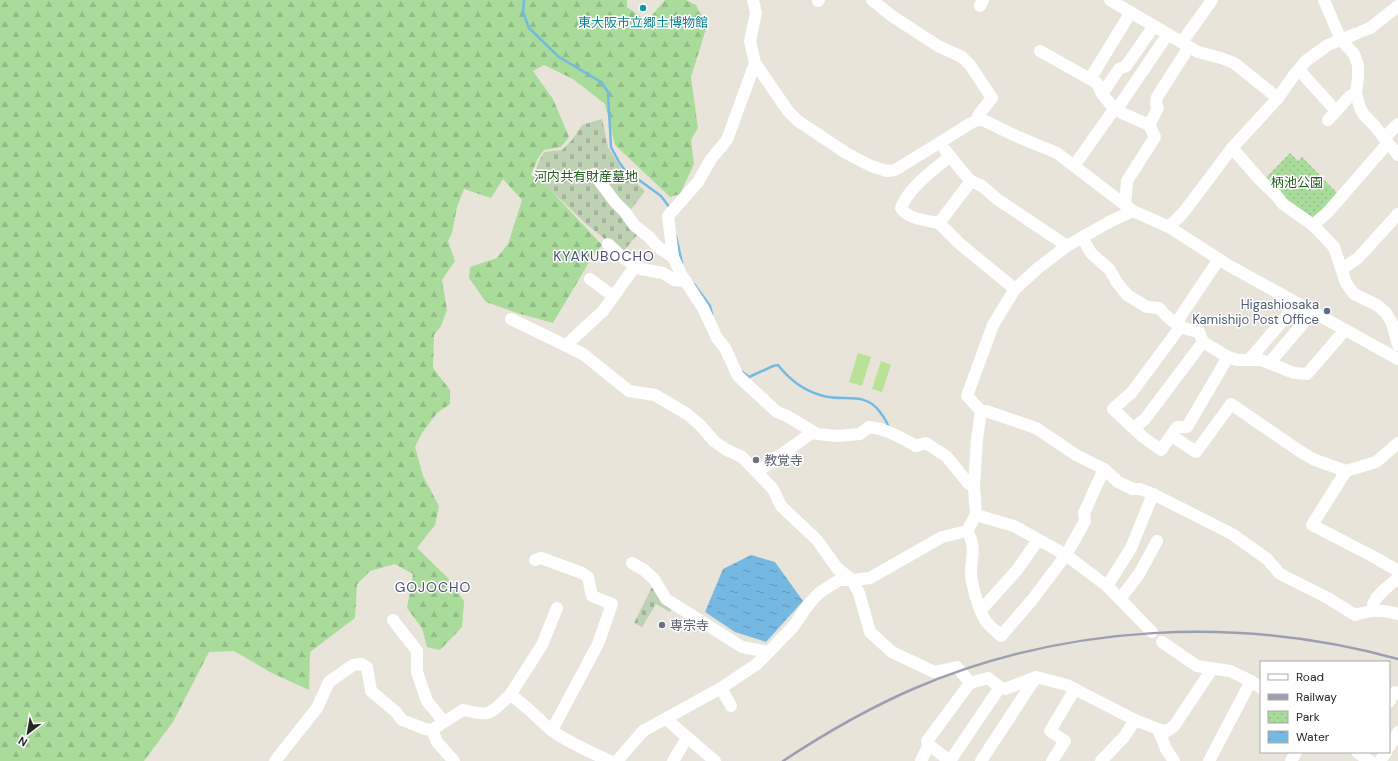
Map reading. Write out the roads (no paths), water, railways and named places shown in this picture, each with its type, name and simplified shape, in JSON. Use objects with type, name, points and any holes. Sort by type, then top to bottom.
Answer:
[{"type":"street","points":[[753,0],[756,13],[750,41],[755,63],[788,111],[798,121],[826,141],[871,166],[887,171],[895,170],[940,144],[977,120],[979,114],[992,98],[970,64],[962,57],[938,46],[892,16],[872,0]]},
{"type":"street","points":[[1110,0],[1198,52],[1234,63],[1278,98]]},
{"type":"street","points":[[1149,125],[1158,108],[1156,104],[1157,97],[1212,0]]},
{"type":"street","points":[[1324,0],[1341,40],[1354,54],[1358,65],[1356,93],[1360,108],[1364,115],[1398,155]]},
{"type":"street","points":[[1168,227],[1183,213],[1232,148],[1278,98],[1307,60],[1328,44],[1370,28],[1397,9]]},
{"type":"street","points":[[1090,79],[1131,12]]},
{"type":"street","points":[[1102,94],[1119,69],[1126,66],[1154,26]]},
{"type":"street","points":[[1074,166],[1168,34]]},
{"type":"street","points":[[1040,50],[1097,83],[1102,94],[1116,109],[1149,125],[1155,137],[1127,181],[1129,208]]},
{"type":"street","points":[[755,63],[727,140],[711,159],[698,182],[668,216],[673,257],[703,308],[716,338],[726,348],[738,376],[777,412],[787,416],[818,434],[837,436],[860,434],[868,427],[880,428],[890,431],[916,446],[926,444],[947,457],[968,483],[974,487]]},
{"type":"street","points":[[1299,70],[1332,116],[1349,97],[1356,93]]},
{"type":"street","points":[[977,120],[986,121],[1016,136],[1057,152],[1129,208],[1168,227],[1219,259],[1398,359]]},
{"type":"street","points":[[1313,225],[1328,212],[1398,124]]},
{"type":"street","points":[[940,144],[972,181],[982,186],[997,199],[1067,246]]},
{"type":"street","points":[[1232,148],[1283,204],[1313,225],[1334,247],[1346,283],[1354,294],[1377,305],[1386,313],[1392,323],[1398,345]]},
{"type":"street","points":[[950,156],[909,193],[901,208],[911,217],[940,223],[960,244],[1015,289]]},
{"type":"street","points":[[594,174],[634,225],[649,237],[658,247],[673,257]]},
{"type":"street","points":[[940,223],[972,181]]},
{"type":"street","points":[[1129,208],[1111,221],[1067,246],[1038,268],[1015,289],[993,325],[967,396],[981,411],[986,411],[1036,428],[1076,455],[1104,469],[1118,482],[1133,489],[1140,489],[1153,494],[1232,534],[1267,559],[1280,574],[1328,598],[1355,615],[1375,610],[1398,614]]},
{"type":"street","points":[[1342,269],[1358,258],[1398,214]]},
{"type":"street","points":[[1082,238],[1091,253],[1110,270],[1116,281],[1127,295],[1147,307],[1159,308],[1167,318],[1190,331],[1199,332],[1204,342],[1228,357],[1237,360],[1261,360],[1270,362],[1294,373],[1306,374],[1345,330]]},
{"type":"street","points":[[608,244],[622,257],[641,269],[663,273],[674,280],[686,281]]},
{"type":"street","points":[[1219,259],[1179,324],[1132,392],[1113,409],[1143,437],[1161,450],[1177,427],[1187,427],[1228,357]]},
{"type":"street","points":[[566,345],[602,311],[636,266]]},
{"type":"street","points":[[590,280],[613,296]]},
{"type":"street","points":[[1249,360],[1298,304]]},
{"type":"street","points":[[1270,362],[1313,312]]},
{"type":"street","points":[[511,318],[583,354],[629,391],[655,395],[687,414],[700,425],[714,441],[725,449],[742,457],[773,489],[781,506],[817,540],[837,568],[852,580],[861,599],[870,632],[892,652],[934,672],[957,667],[970,683]]},
{"type":"street","points":[[1134,428],[1145,418],[1204,342]]},
{"type":"street","points":[[1172,436],[1196,452],[1231,404],[1315,460],[1346,470],[1376,462],[1398,443]]},
{"type":"street","points":[[617,761],[643,731],[722,688],[757,664],[793,627],[808,605],[819,593],[839,580],[870,578],[942,537],[967,531],[976,515],[974,487],[977,439],[981,411]]},
{"type":"street","points":[[757,472],[813,432]]},
{"type":"street","points":[[967,531],[973,540],[971,570],[972,585],[985,620],[1001,636],[1032,600],[1066,555],[1085,521],[1084,513],[1104,469]]},
{"type":"street","points":[[1346,470],[1312,525],[1398,571]]},
{"type":"street","points":[[1107,586],[1131,548],[1153,494]]},
{"type":"street","points":[[976,515],[1014,526],[1066,555],[1107,586],[1152,632]]},
{"type":"street","points":[[981,610],[1017,570],[1038,540]]},
{"type":"street","points":[[1120,599],[1138,574],[1157,541]]},
{"type":"street","points":[[535,560],[541,558],[582,573],[588,577],[592,596],[612,604],[598,644],[552,730]]},
{"type":"street","points":[[632,563],[644,570],[654,579],[666,598],[742,647],[768,652]]},
{"type":"street","points":[[1375,610],[1373,604],[1374,601],[1383,590],[1398,578]]},
{"type":"street","points":[[276,761],[317,708],[329,682],[353,665],[361,664],[367,667],[371,691],[396,712],[402,720],[425,729],[432,730],[463,710],[481,714],[491,713],[510,695],[542,645],[557,608]]},
{"type":"street","points":[[393,620],[417,651],[418,672],[427,701],[444,722]]},
{"type":"street","points":[[1162,642],[1196,666],[1230,671],[1256,684],[1209,761]]},
{"type":"street","points":[[1000,687],[950,761],[926,741],[970,683],[988,678],[1000,687],[1005,688],[1036,677],[1068,685],[1135,720],[1167,731],[1174,726],[1212,669]]},
{"type":"street","points":[[981,761],[1036,677]]},
{"type":"street","points":[[722,688],[731,706]]},
{"type":"street","points":[[1052,761],[1065,741],[1050,731],[1075,689]]},
{"type":"street","points":[[510,695],[518,700],[552,730],[610,761]]},
{"type":"street","points":[[666,719],[715,761]]},
{"type":"street","points":[[1101,761],[1124,737],[1135,720]]},
{"type":"street","points":[[1158,729],[1166,749],[1174,761]]},
{"type":"street","points":[[432,730],[437,742],[454,761]]},
{"type":"street","points":[[1390,745],[1398,732]]},
{"type":"street","points":[[673,761],[688,738]]},
{"type":"street","points":[[921,761],[929,744]]},
{"type":"water","points":[[751,555],[775,562],[803,601],[766,642],[735,632],[705,612],[723,569]]},
{"type":"waterway","points":[[524,0],[523,12],[529,28],[559,57],[601,82],[608,92],[611,147],[619,162],[624,169],[661,196],[670,208]]},
{"type":"waterway","points":[[676,236],[682,263]]},
{"type":"waterway","points":[[694,284],[710,306],[712,314]]},
{"type":"waterway","points":[[741,371],[749,377],[778,365],[797,383],[814,393],[828,397],[852,398],[867,401],[874,405],[890,427]]},
{"type":"railway","points":[[783,761],[846,722],[913,689],[971,667],[1030,651],[1091,639],[1153,633],[1215,632],[1277,636],[1338,645],[1398,659]]},
{"type":"place","name":"東大阪市立郷土博物館","points":[[643,8]]},
{"type":"place","name":"Higashiosaka Kamishijo Post Office","points":[[1327,311]]},
{"type":"place","name":"教覚寺","points":[[756,460]]},
{"type":"place","name":"専宗寺","points":[[662,625]]},
{"type":"district","name":"KYAKUBOCHO","points":[[604,256]]},
{"type":"district","name":"GOJOCHO","points":[[433,587]]},
{"type":"park label","name":"河内共有財産墓地","points":[[586,176]]},
{"type":"park label","name":"柄池公園","points":[[1297,182]]}]
